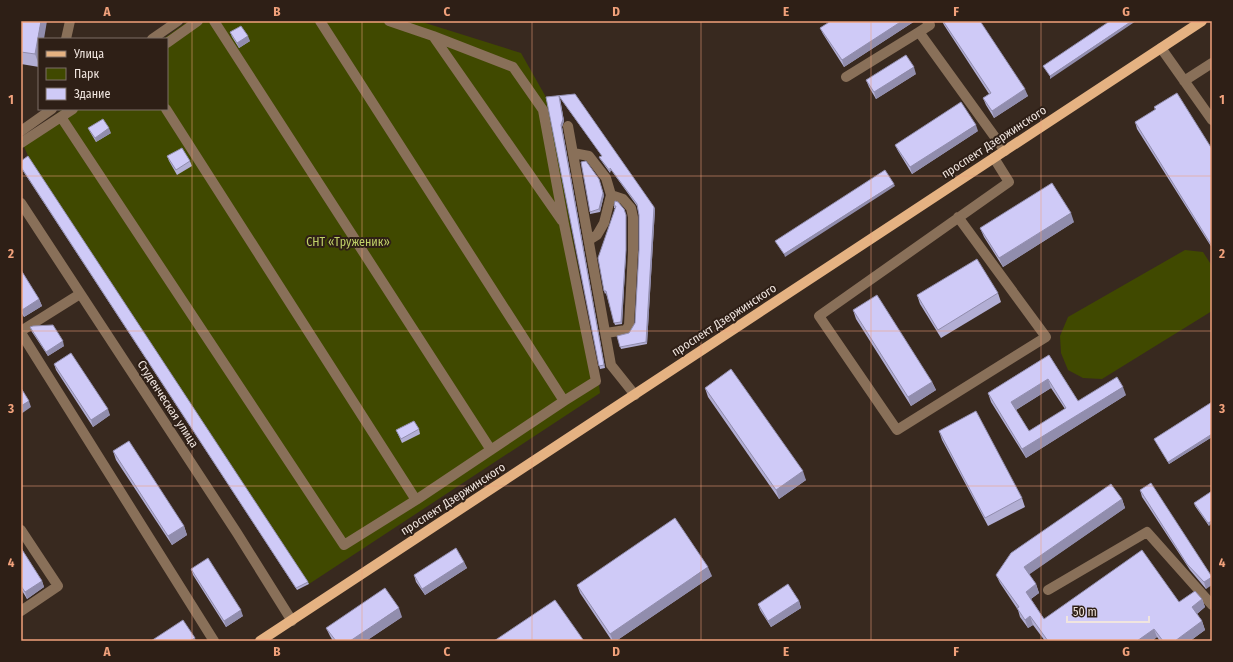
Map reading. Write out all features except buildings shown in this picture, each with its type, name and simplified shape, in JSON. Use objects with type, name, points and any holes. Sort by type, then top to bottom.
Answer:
[{"type":"main road","name":"проспект Дзержинского","points":[[260,641],[1202,21]]},
{"type":"street","points":[[66,38],[70,21]]},
{"type":"street","points":[[153,38],[178,21]]},
{"type":"street","points":[[168,42],[198,21]]},
{"type":"street","points":[[214,21],[491,450]]},
{"type":"street","points":[[320,21],[564,401]]},
{"type":"street","points":[[62,117],[344,545],[416,500],[596,381],[564,224],[544,110],[513,67],[433,36],[389,21]]},
{"type":"street","points":[[846,77],[930,25],[927,21]]},
{"type":"street","points":[[919,32],[1005,151]]},
{"type":"street","points":[[433,36],[564,224]]},
{"type":"street","points":[[1162,48],[1212,120]]},
{"type":"street","points":[[1184,80],[1212,63]]},
{"type":"street","points":[[21,132],[51,110]]},
{"type":"street","points":[[21,143],[72,110]]},
{"type":"street","points":[[167,110],[416,500]]},
{"type":"street","points":[[568,126],[611,365],[635,395]]},
{"type":"street","points":[[573,153],[589,156],[606,178],[611,195],[604,223],[597,235],[589,240]]},
{"type":"street","points":[[958,217],[1046,337],[897,430],[819,316],[958,217],[1009,182],[994,158]]},
{"type":"street","points":[[606,333],[626,330],[629,325],[633,252],[633,217],[631,208],[623,199],[611,195]]},
{"type":"street","name":"Студенческая улица","points":[[21,203],[233,526],[292,621]]},
{"type":"street","points":[[80,294],[21,332],[214,641]]},
{"type":"street","points":[[21,530],[58,586],[21,610]]},
{"type":"street","points":[[1048,590],[1148,532],[1212,605]]},
{"type":"green space","name":"СНТ «Труженик»","points":[[188,21],[419,21],[521,53],[547,99],[597,369],[600,393],[309,584],[29,158],[21,140],[62,110],[168,110],[168,38],[164,38]]},
{"type":"green space","points":[[1185,250],[1203,252],[1212,266],[1212,311],[1102,379],[1083,378],[1068,370],[1061,353],[1060,336],[1068,317]]}]
